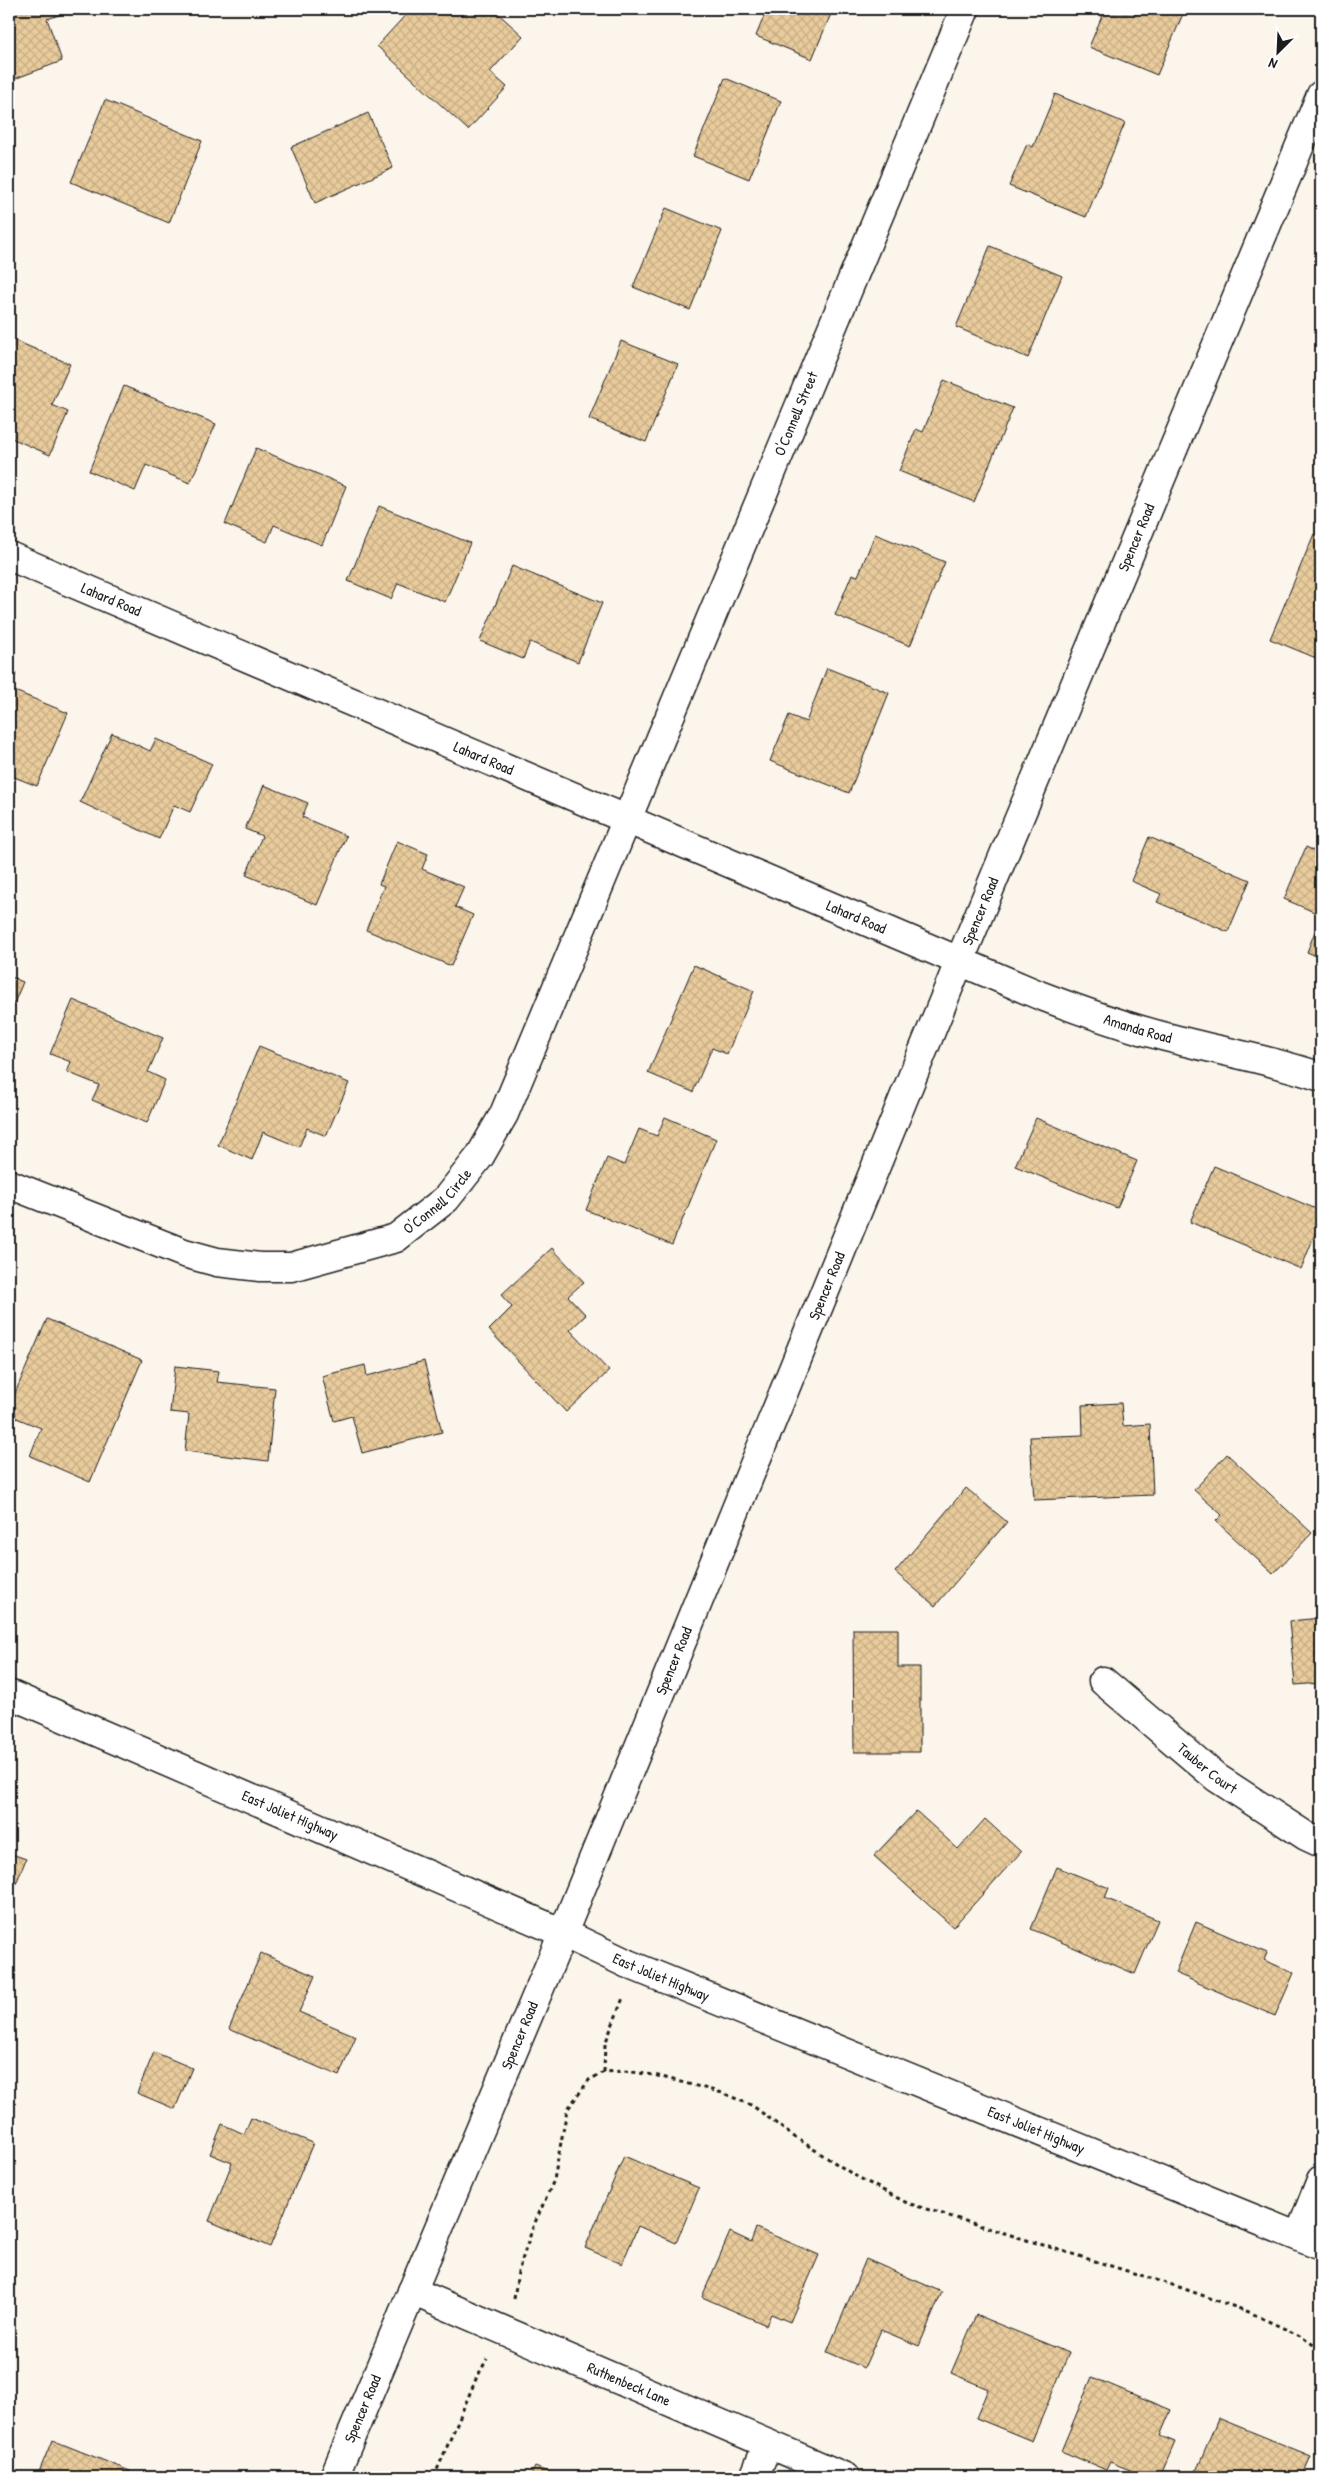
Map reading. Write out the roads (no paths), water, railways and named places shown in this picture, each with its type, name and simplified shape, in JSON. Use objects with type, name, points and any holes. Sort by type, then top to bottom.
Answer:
[{"type":"street","name":"O'Connell Street","points":[[628,819],[965,9]]},
{"type":"street","name":"Spencer Road","points":[[334,2477],[563,1933],[960,960],[1321,95]]},
{"type":"street","name":"Lahard Road","points":[[9,556],[960,960]]},
{"type":"street","name":"O'Connell Circle","points":[[9,1184],[184,1253],[217,1262],[260,1267],[291,1267],[396,1238],[446,1199],[480,1156],[504,1114],[628,819]]},
{"type":"street","name":"Amanda Road","points":[[960,960],[1039,995],[1101,1018],[1166,1037],[1272,1060],[1321,1077]]},
{"type":"street","name":"Tauber Court","points":[[1103,1681],[1217,1778],[1306,1836],[1321,1843]]},
{"type":"street","name":"East Joliet Highway","points":[[9,1694],[563,1933],[628,1964],[1310,2241]]},
{"type":"street","points":[[1310,2241],[1321,2180]]},
{"type":"street","name":"Ruthenbeck Lane","points":[[412,2292],[845,2477]]},
{"type":"street","points":[[754,2477],[768,2444]]}]
